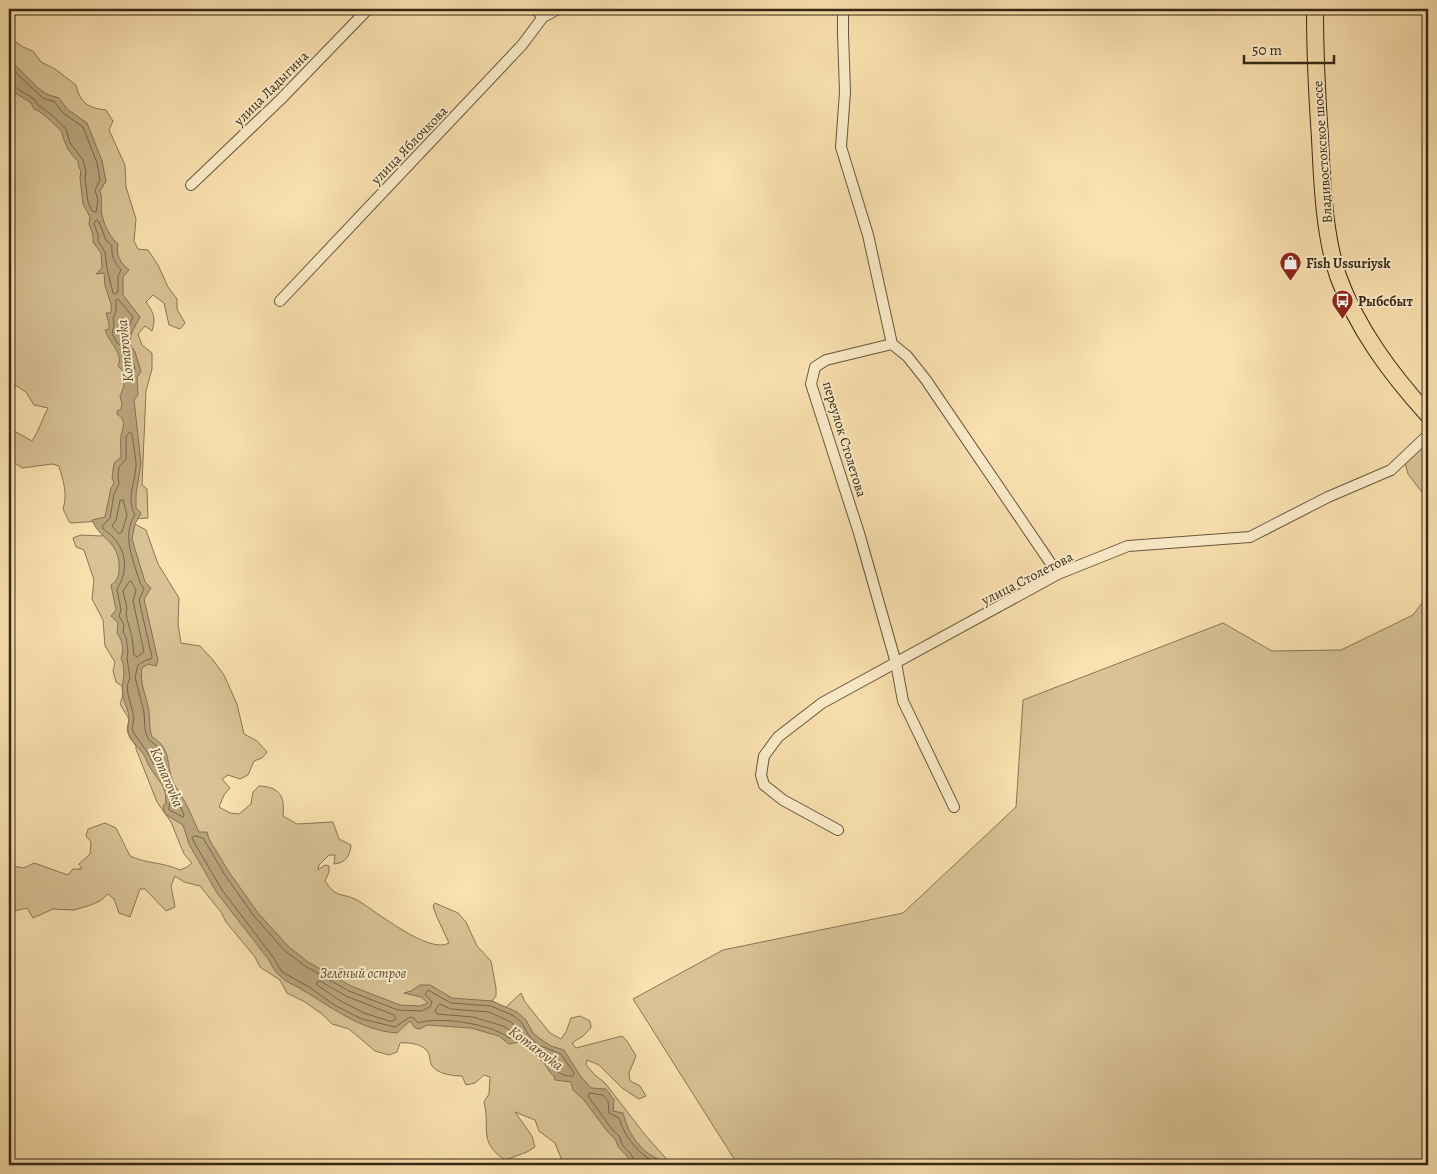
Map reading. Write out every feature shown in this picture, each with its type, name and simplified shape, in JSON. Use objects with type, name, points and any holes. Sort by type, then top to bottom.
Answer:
[{"type":"highway","name":"Владивостокское шоссе","points":[[1315,9],[1322,178],[1328,232],[1338,275],[1353,312],[1369,340],[1403,387],[1428,415]]},
{"type":"street","name":"улица Ладыгина","points":[[191,185],[280,100],[368,9]]},
{"type":"street","points":[[535,9],[543,16]]},
{"type":"street","name":"улица Яблочкова","points":[[280,301],[522,45],[543,16],[558,9]]},
{"type":"street","points":[[843,9],[846,92],[841,147],[868,235],[892,344],[908,356],[926,380],[1058,574]]},
{"type":"street","name":"переулок Столетова","points":[[892,344],[826,360],[815,367],[811,384],[860,533],[896,663],[903,701],[954,807]]},
{"type":"street","name":"улица Столетова","points":[[838,830],[783,800],[764,784],[761,775],[764,756],[778,737],[822,703],[1058,574],[1128,546],[1250,537],[1328,497],[1391,470],[1428,435]]},
{"type":"green space","points":[[9,37],[23,47],[33,51],[41,62],[55,69],[76,85],[80,96],[86,104],[94,108],[106,110],[113,121],[109,130],[125,165],[126,187],[136,219],[134,241],[138,249],[148,250],[158,265],[168,287],[177,299],[177,309],[185,323],[180,329],[169,325],[164,303],[153,295],[146,302],[154,316],[152,331],[145,326],[138,334],[142,345],[152,353],[152,369],[146,391],[142,485],[147,489],[148,518],[70,523],[63,509],[65,492],[59,466],[52,464],[22,468],[9,459],[9,430],[11,429],[32,441],[48,408],[34,405],[26,392],[9,381],[9,244],[11,234],[9,217]]},
{"type":"green space","points":[[1428,440],[1428,511],[1425,496],[1408,474],[1405,463]]},
{"type":"green space","name":"Зелёный остров","points":[[135,524],[146,530],[158,564],[179,598],[178,624],[181,643],[200,646],[213,660],[224,675],[237,704],[244,734],[257,741],[267,752],[262,758],[254,761],[248,775],[240,779],[228,775],[222,779],[230,788],[224,795],[219,807],[230,813],[239,814],[251,804],[253,792],[259,786],[272,788],[280,794],[283,803],[283,816],[297,824],[333,822],[339,839],[351,845],[350,852],[344,860],[334,864],[335,855],[329,855],[319,865],[318,870],[325,865],[329,866],[329,872],[325,881],[336,893],[357,900],[416,938],[440,945],[449,943],[433,906],[435,903],[458,913],[466,922],[477,946],[491,961],[496,988],[496,996],[492,1001],[505,1008],[521,993],[525,1002],[550,1033],[561,1039],[566,1032],[571,1018],[580,1016],[590,1021],[591,1028],[572,1043],[576,1048],[622,1036],[636,1056],[629,1073],[630,1081],[640,1086],[646,1096],[639,1099],[622,1088],[599,1065],[587,1060],[586,1065],[605,1083],[646,1136],[672,1165],[573,1165],[563,1163],[555,1143],[539,1131],[535,1120],[515,1112],[532,1136],[535,1147],[505,1160],[496,1153],[488,1140],[484,1102],[489,1094],[490,1077],[484,1075],[475,1083],[466,1085],[462,1076],[446,1074],[435,1069],[431,1065],[429,1054],[420,1046],[412,1043],[400,1043],[397,1052],[389,1055],[375,1051],[349,1029],[332,1024],[305,1002],[287,993],[280,980],[260,967],[255,957],[200,886],[184,882],[175,876],[171,886],[175,907],[166,911],[145,889],[140,889],[130,917],[119,913],[114,899],[108,894],[100,901],[88,906],[74,910],[53,909],[33,918],[27,908],[9,912],[9,858],[13,866],[24,868],[34,863],[68,875],[73,869],[82,869],[79,864],[90,854],[91,842],[86,836],[88,829],[105,823],[116,828],[130,856],[180,870],[192,863],[184,854],[171,822],[157,802],[136,746],[127,730],[129,719],[120,704],[123,695],[122,686],[116,682],[113,671],[115,662],[105,646],[103,620],[92,599],[94,580],[84,550],[76,547],[73,538],[81,535],[101,536]]},
{"type":"green space","points":[[1428,595],[1428,1165],[738,1165],[633,999],[723,950],[903,913],[1016,807],[1023,700],[1223,623],[1272,651],[1341,650],[1413,615]]},
{"type":"water","name":"Komarovka","points":[[9,66],[17,67],[38,88],[46,94],[59,98],[67,109],[87,123],[102,161],[106,181],[100,191],[102,215],[108,231],[118,244],[119,258],[129,270],[123,277],[123,295],[140,317],[132,332],[129,343],[135,352],[141,371],[137,378],[138,395],[134,400],[141,463],[136,508],[141,513],[135,524],[132,539],[145,582],[151,588],[144,599],[158,660],[156,666],[148,664],[142,668],[141,674],[152,737],[159,742],[166,752],[171,777],[187,805],[199,832],[207,832],[209,839],[229,872],[258,913],[289,947],[308,962],[351,986],[400,1005],[420,1006],[428,1003],[421,997],[404,993],[420,985],[430,985],[452,998],[492,1001],[517,1012],[526,1020],[533,1033],[539,1038],[551,1046],[564,1050],[581,1077],[591,1088],[606,1089],[614,1100],[613,1111],[623,1113],[636,1141],[649,1154],[666,1165],[632,1165],[619,1148],[615,1139],[584,1100],[573,1090],[571,1082],[555,1080],[541,1060],[520,1042],[509,1044],[499,1036],[471,1028],[427,1025],[420,1029],[415,1028],[410,1021],[397,1033],[381,1031],[339,1013],[286,981],[276,972],[269,960],[217,893],[189,844],[183,825],[165,814],[163,806],[166,803],[164,788],[128,732],[129,715],[122,691],[124,669],[121,658],[121,639],[117,633],[118,623],[111,616],[116,610],[111,585],[117,580],[119,562],[114,548],[96,528],[92,520],[105,517],[111,488],[114,483],[112,478],[114,463],[121,457],[121,439],[124,424],[117,414],[122,404],[120,396],[124,386],[123,371],[118,366],[118,352],[105,330],[109,329],[106,313],[111,313],[111,304],[105,286],[104,273],[96,274],[102,268],[101,253],[93,242],[93,235],[89,224],[90,217],[83,204],[81,171],[78,161],[69,150],[61,131],[45,116],[34,109],[31,103],[9,89]]},
{"type":"place","name":"Fish Ussuriysk","points":[[1290,282]]},
{"type":"place","name":"Рыбсбыт","points":[[1342,320]]}]
